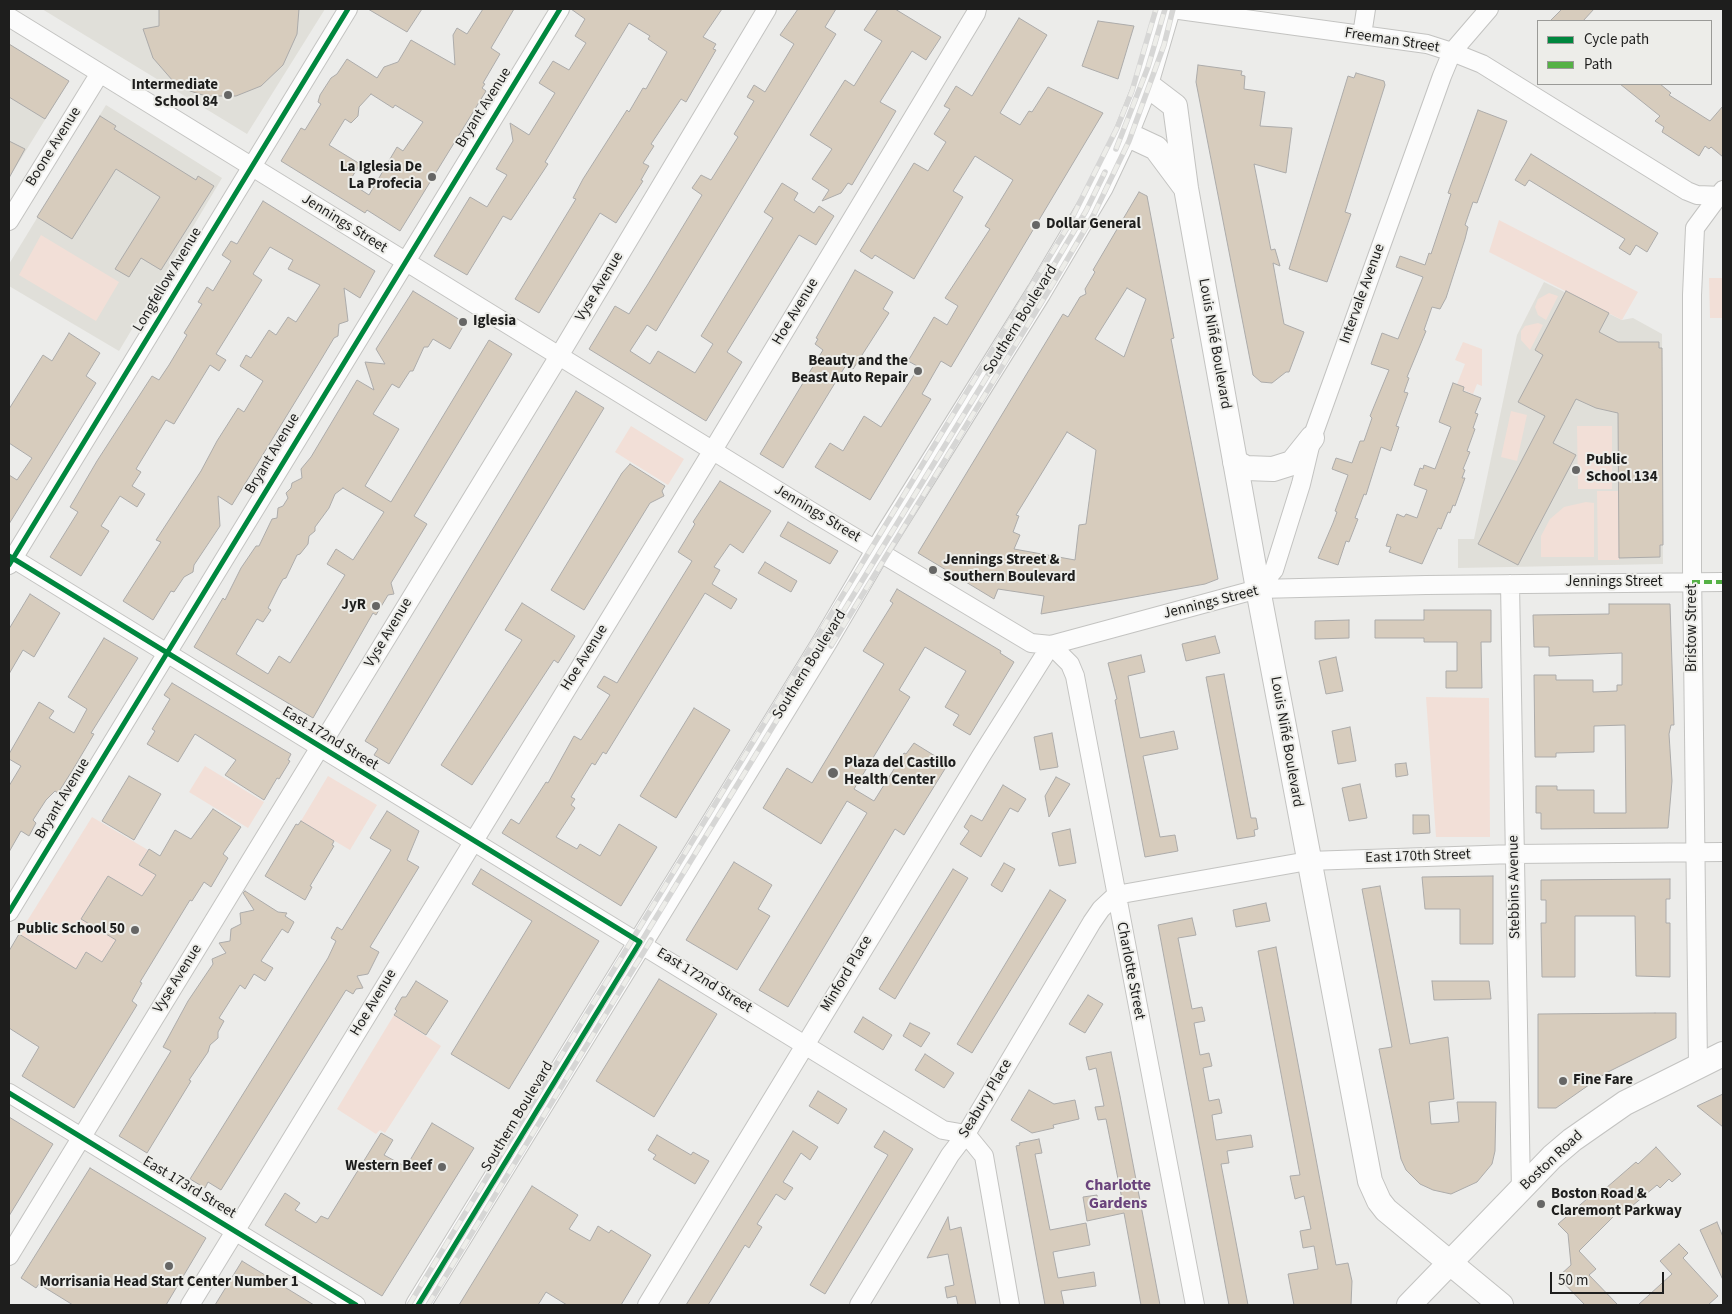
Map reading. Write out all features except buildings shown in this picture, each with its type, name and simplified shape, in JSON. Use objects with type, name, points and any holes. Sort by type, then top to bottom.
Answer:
[{"type":"main road","name":"Southern Boulevard","points":[[418,1305],[1039,292],[1101,187],[1126,134],[1146,84],[1168,9]]},
{"type":"main road","name":"Louis Niñé Boulevard","points":[[1146,84],[1175,106],[1186,188],[1258,590],[1308,862],[1370,1181],[1379,1201],[1386,1210],[1501,1305]]},
{"type":"main road","name":"Louis Niñé Boulevard","points":[[1126,134],[1156,148],[1186,188]]},
{"type":"main road","points":[[1235,462],[1252,469],[1274,469],[1292,463],[1312,438]]},
{"type":"main road","name":"Boston Road","points":[[1409,1305],[1552,1157],[1596,1122],[1624,1103],[1723,1054]]},
{"type":"street","name":"Longfellow Avenue","points":[[10,560],[348,9]]},
{"type":"street","name":"Bryant Avenue","points":[[9,912],[560,9]]},
{"type":"street","name":"Vyse Avenue","points":[[9,1256],[559,356],[767,9]]},
{"type":"street","name":"Hoe Avenue","points":[[190,1305],[713,450],[971,22],[976,9]]},
{"type":"street","name":"Freeman Street","points":[[1172,9],[1427,44],[1452,52],[1482,64],[1687,191],[1697,195],[1721,194]]},
{"type":"street","points":[[1362,35],[1366,9]]},
{"type":"street","name":"Intervale Avenue","points":[[1258,590],[1274,570],[1312,438],[1452,52],[1489,9]]},
{"type":"street","name":"Jennings Street","points":[[9,17],[405,262],[1031,643],[1051,645],[1258,590],[1510,584],[1723,582]]},
{"type":"street","name":"Boone Avenue","points":[[9,221],[100,73]]},
{"type":"street","name":"Bristow Street","points":[[1698,1066],[1692,582],[1692,295],[1695,228],[1721,194]]},
{"type":"street","name":"East 172nd Street","points":[[10,560],[473,840],[944,1130],[966,1134]]},
{"type":"street","name":"Stebbins Avenue","points":[[1510,584],[1521,1190]]},
{"type":"street","name":"Charlotte Street","points":[[1051,645],[1070,664],[1075,676],[1195,1305]]},
{"type":"street","name":"Minford Place","points":[[646,1305],[1051,645]]},
{"type":"street","name":"East 170th Street","points":[[1116,895],[1308,862],[1514,854],[1723,852]]},
{"type":"street","name":"Seabury Place","points":[[859,1305],[950,1155],[966,1134],[1092,922],[1101,909],[1116,895]]},
{"type":"street","name":"East 173rd Street","points":[[9,1094],[356,1305]]},
{"type":"street","points":[[966,1134],[984,1156],[1010,1305]]},
{"type":"shaded area","name":"Intermediate School 84","points":[[42,9],[325,9],[247,134]]},
{"type":"shaded area","points":[[9,44],[69,81],[9,178]]},
{"type":"shaded area","points":[[106,105],[222,178],[119,351],[9,286],[9,264]]},
{"type":"shaded area","points":[[1499,220],[1638,292],[1622,320],[1489,252]]},
{"type":"shaded area","points":[[41,235],[119,282],[96,321],[19,275]]},
{"type":"shaded area","points":[[1709,278],[1723,278],[1723,318],[1710,318]]},
{"type":"shaded area","name":"Public School 134","points":[[1544,282],[1622,320],[1633,318],[1662,334],[1663,564],[1458,568],[1458,539],[1474,539],[1517,335]]},
{"type":"shaded area","points":[[1549,293],[1558,296],[1546,320],[1538,315],[1535,307],[1538,299]]},
{"type":"shaded area","points":[[1538,323],[1543,325],[1530,350],[1521,340],[1521,331],[1525,326]]},
{"type":"shaded area","points":[[1463,342],[1482,349],[1482,386],[1477,384],[1473,394],[1456,387],[1465,364],[1455,360]]},
{"type":"shaded area","points":[[1511,411],[1527,415],[1517,461],[1501,457]]},
{"type":"shaded area","points":[[631,426],[684,459],[668,485],[615,452]]},
{"type":"shaded area","points":[[1577,426],[1612,426],[1612,489],[1578,489]]},
{"type":"shaded area","points":[[1597,491],[1619,491],[1619,560],[1598,560]]},
{"type":"shaded area","points":[[1586,502],[1594,503],[1594,557],[1541,557],[1541,536],[1550,519],[1564,507]]},
{"type":"shaded area","points":[[1426,697],[1489,698],[1490,837],[1436,837]]},
{"type":"shaded area","points":[[205,766],[264,802],[248,828],[189,792]]},
{"type":"shaded area","points":[[328,776],[377,805],[350,850],[301,821]]},
{"type":"shaded area","points":[[92,817],[148,850],[139,865],[156,875],[142,896],[108,876],[81,919],[116,940],[102,962],[86,952],[76,969],[19,934]]},
{"type":"shaded area","points":[[394,1015],[441,1046],[385,1133],[380,1130],[376,1134],[337,1109]]},
{"type":"railway","points":[[409,1305],[1067,228],[1117,128],[1132,91],[1156,9]]},
{"type":"railway","points":[[1116,149],[1148,67],[1165,9]]},
{"type":"railway","points":[[831,646],[1094,214],[1129,141],[1164,45],[1173,9]]},
{"type":"railway","points":[[419,1305],[1007,344],[1086,211],[1105,172]]},
{"type":"railway","points":[[428,1305],[651,940]]},
{"type":"marked path","points":[[1692,582],[1723,582]]},
{"type":"cycle path","points":[[9,565],[348,9]]},
{"type":"cycle path","points":[[9,912],[560,9]]},
{"type":"cycle path","points":[[9,556],[640,942],[418,1305]]},
{"type":"cycle path","points":[[9,1093],[356,1305]]},
{"type":"place","name":"Intermediate School 84","points":[[228,95]]},
{"type":"place","name":"La Iglesia De La Profecia","points":[[432,177]]},
{"type":"place","name":"Dollar General","points":[[1036,225]]},
{"type":"place","name":"Iglesia","points":[[463,322]]},
{"type":"place","name":"Beauty and the Beast Auto Repair","points":[[918,371]]},
{"type":"place","name":"Public School 134","points":[[1576,470]]},
{"type":"place","name":"Jennings Street & Southern Boulevard","points":[[933,570]]},
{"type":"place","name":"JyR","points":[[376,606]]},
{"type":"place","name":"Plaza del Castillo Health Center","points":[[833,773]]},
{"type":"place","name":"Public School 50","points":[[135,930]]},
{"type":"place","name":"Fine Fare","points":[[1563,1081]]},
{"type":"place","name":"Western Beef","points":[[442,1167]]},
{"type":"place","name":"Boston Road & Claremont Parkway","points":[[1541,1204]]},
{"type":"place","name":"Morrisania Head Start Center Number 1","points":[[169,1266]]},
{"type":"district","name":"Charlotte Gardens","points":[[1118,1195]]}]
